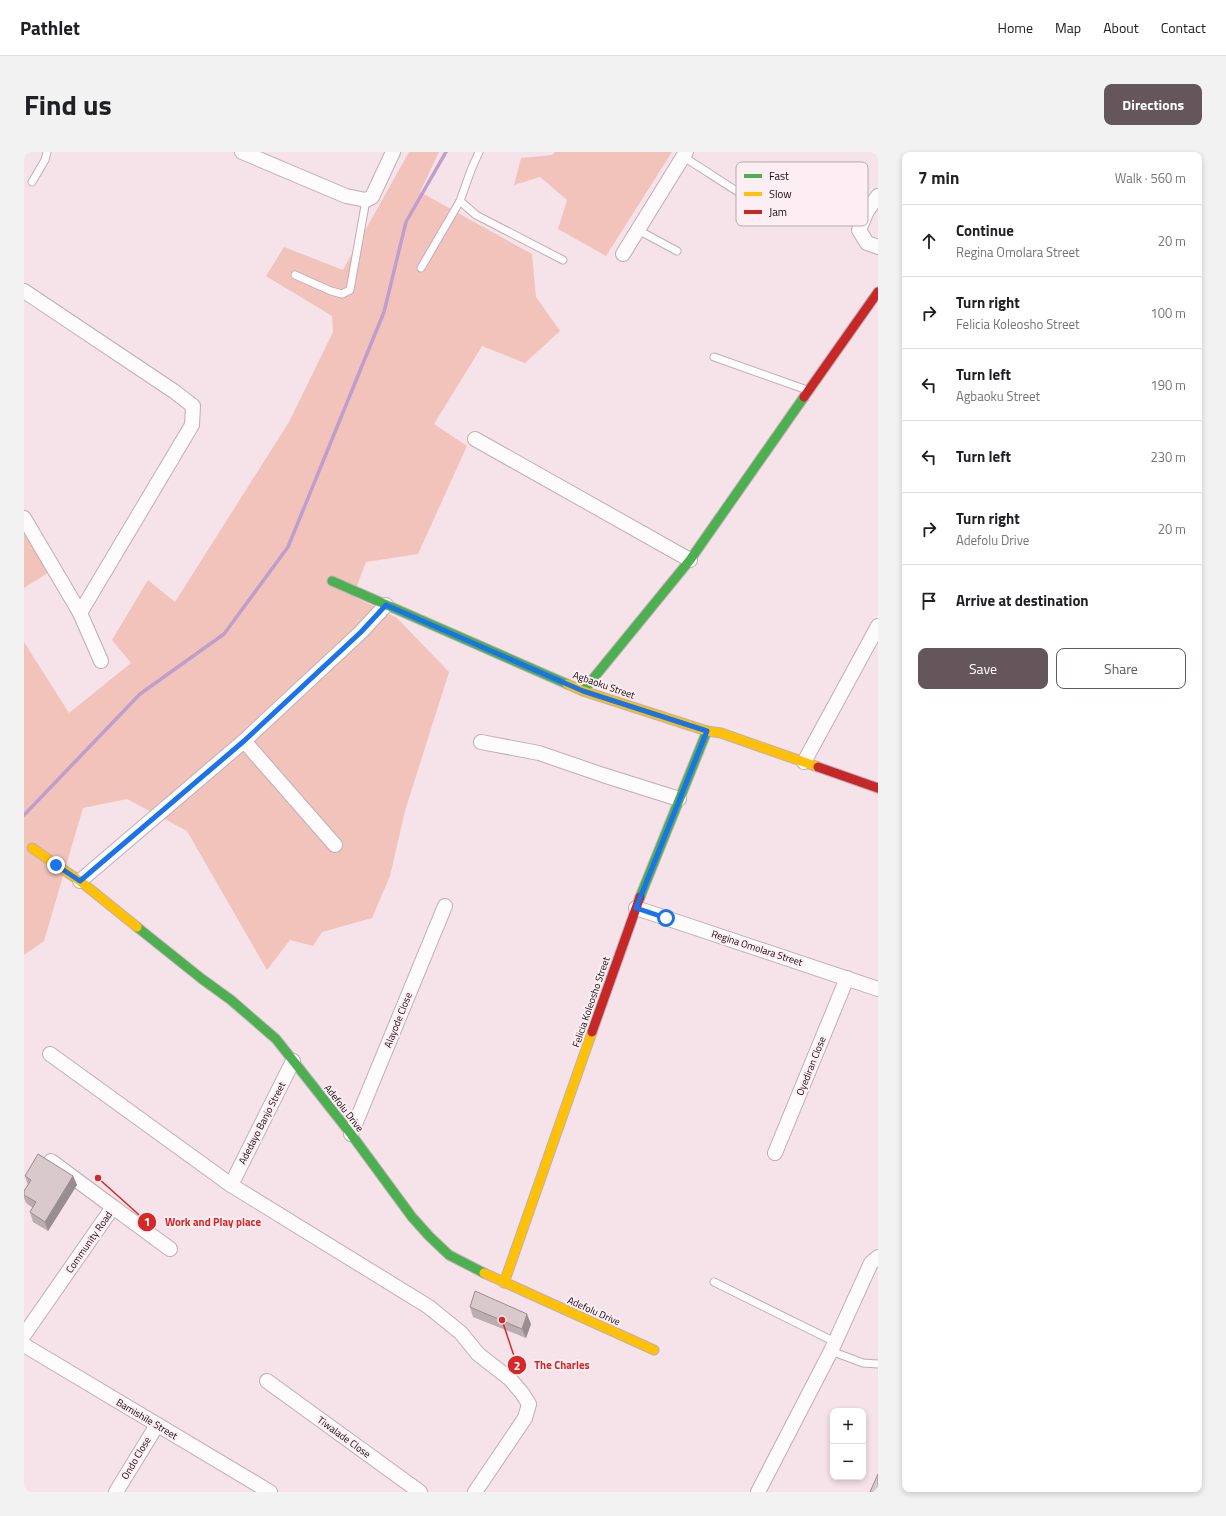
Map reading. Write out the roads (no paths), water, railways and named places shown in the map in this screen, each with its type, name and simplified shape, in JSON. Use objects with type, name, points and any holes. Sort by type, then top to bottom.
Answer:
[{"type":"street","points":[[242,152],[346,196],[366,200],[372,197],[393,152]]},
{"type":"street","points":[[623,254],[685,154]]},
{"type":"street","points":[[868,210],[878,196]]},
{"type":"street","points":[[861,226],[860,230],[867,243],[878,247]]},
{"type":"street","points":[[24,291],[175,392],[193,406],[192,424],[80,613]]},
{"type":"street","points":[[583,691],[690,560],[878,292]]},
{"type":"street","points":[[475,439],[690,560]]},
{"type":"street","points":[[24,518],[80,613],[101,661]]},
{"type":"street","name":"Agbaoku Street","points":[[332,581],[583,691],[707,731],[721,733],[878,788]]},
{"type":"street","points":[[80,881],[244,741],[361,632],[386,605]]},
{"type":"street","points":[[804,762],[876,632]]},
{"type":"street","name":"Felicia Koleosho Street","points":[[504,1283],[636,908],[707,731]]},
{"type":"street","points":[[244,741],[335,845]]},
{"type":"street","points":[[481,742],[539,753],[603,776],[679,799]]},
{"type":"street","name":"Adefolu Drive","points":[[32,848],[80,881],[202,979],[231,1000],[276,1039],[351,1134],[412,1217],[449,1255],[504,1283],[654,1350]]},
{"type":"street","name":"Alayode Close","points":[[351,1134],[445,906]]},
{"type":"street","name":"Regina Omolara Street","points":[[636,908],[878,989]]},
{"type":"street","name":"Oyediran Close","points":[[775,1153],[847,978]]},
{"type":"street","points":[[50,1054],[232,1185],[429,1307],[462,1333],[478,1354],[510,1379],[529,1404],[525,1418],[476,1492]]},
{"type":"street","name":"Adedayo Banjo Street","points":[[232,1185],[293,1062]]},
{"type":"street","points":[[51,1161],[113,1207]]},
{"type":"street","name":"Community Road","points":[[24,1335],[113,1207],[170,1249]]},
{"type":"street","points":[[758,1492],[833,1347],[872,1263],[878,1257]]},
{"type":"street","name":"Bamishile Street","points":[[24,1345],[270,1492]]},
{"type":"street","name":"Tiwalade Close","points":[[267,1381],[420,1492]]},
{"type":"street","name":"Ondo Close","points":[[116,1492],[156,1424]]},
{"type":"lane","points":[[32,182],[45,160],[47,152]]},
{"type":"lane","points":[[421,268],[460,201],[479,152]]},
{"type":"lane","points":[[685,154],[736,189]]},
{"type":"lane","points":[[295,276],[336,293],[342,294],[350,290],[366,200]]},
{"type":"lane","points":[[460,201],[476,214],[563,260]]},
{"type":"lane","points":[[638,230],[677,251]]},
{"type":"lane","points":[[714,357],[809,391]]},
{"type":"lane","points":[[714,1282],[833,1347],[863,1362],[878,1364]]},
{"type":"waterway","points":[[24,815],[140,694],[224,634],[288,547],[384,312],[406,222],[446,152]]},
{"type":"place","name":"Work and Play place","points":[[98,1178]]},
{"type":"place","name":"The Charles","points":[[502,1320]]}]
